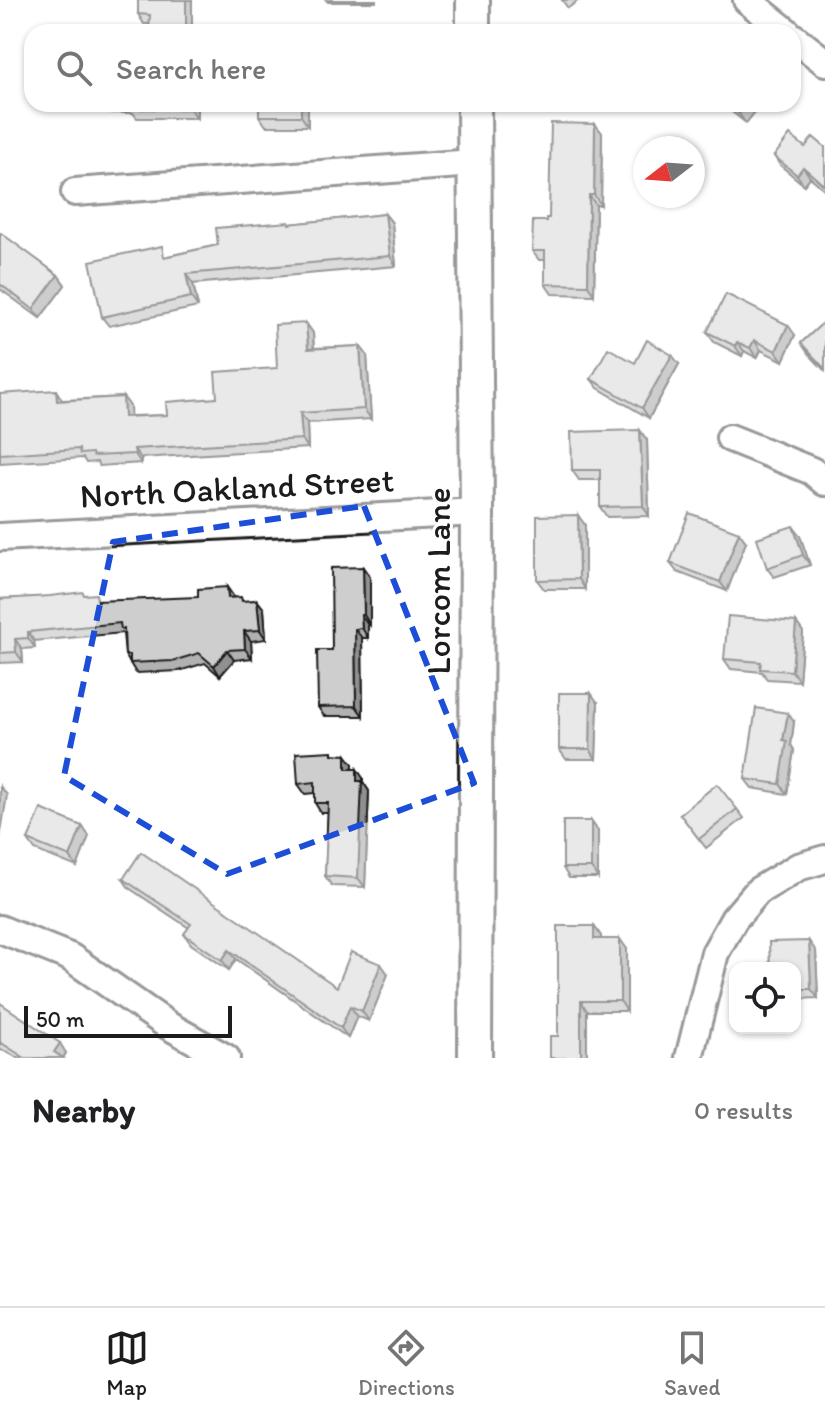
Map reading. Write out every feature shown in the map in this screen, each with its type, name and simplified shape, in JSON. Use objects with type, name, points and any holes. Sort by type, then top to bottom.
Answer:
[{"type":"street","points":[[473,0],[473,24]]},
{"type":"street","points":[[747,0],[777,24]]},
{"type":"street","points":[[801,43],[825,62]]},
{"type":"street","name":"Lorcom Lane","points":[[474,112],[477,512],[475,1058]]},
{"type":"street","points":[[75,192],[474,163]]},
{"type":"street","points":[[730,438],[812,471],[825,482]]},
{"type":"street","name":"North Oakland Street","points":[[0,537],[477,512]]},
{"type":"street","points":[[689,1058],[715,953],[734,919],[758,891],[798,867],[825,859]]},
{"type":"street","points":[[0,929],[70,957],[169,1026],[226,1058]]},
{"type":"highlighted area","points":[[364,506],[474,783],[227,874],[64,776],[113,542]]},
{"type":"building","points":[[138,0],[186,0],[186,24],[149,24],[150,15],[138,14]]},
{"type":"building","points":[[259,112],[301,112],[301,116],[259,116]]},
{"type":"building","points":[[551,123],[595,124],[594,195],[589,195],[588,285],[545,284],[545,251],[532,251],[533,221],[549,218]]},
{"type":"building","points":[[790,135],[805,147],[813,137],[825,147],[825,186],[803,167],[797,175],[774,156]]},
{"type":"building","points":[[385,214],[390,256],[186,274],[191,297],[102,317],[90,261],[162,246],[164,257],[218,245],[216,228]]},
{"type":"building","points":[[1,233],[58,275],[33,309],[0,284]]},
{"type":"building","points":[[726,294],[788,325],[776,351],[754,340],[750,348],[737,342],[735,346],[707,332]]},
{"type":"building","points":[[825,321],[825,369],[801,343]]},
{"type":"building","points":[[306,323],[308,349],[360,346],[364,409],[300,413],[302,439],[134,449],[135,454],[93,456],[92,453],[80,454],[79,449],[0,454],[0,394],[56,390],[57,401],[123,397],[124,417],[167,415],[166,402],[217,398],[215,372],[277,368],[275,325]]},
{"type":"building","points":[[647,340],[672,355],[642,408],[591,379],[608,348],[635,363]]},
{"type":"building","points":[[640,430],[643,506],[600,507],[600,470],[572,470],[571,432]]},
{"type":"building","points":[[689,513],[739,532],[720,582],[670,563]]},
{"type":"building","points":[[578,515],[579,579],[537,580],[537,516]]},
{"type":"building","points":[[793,526],[803,555],[767,568],[757,538]]},
{"type":"building","points":[[363,567],[364,615],[361,615],[362,628],[355,629],[356,706],[318,707],[317,650],[332,650],[331,568]]},
{"type":"building","points":[[227,587],[228,598],[257,600],[260,630],[244,631],[245,649],[227,650],[214,666],[199,653],[173,661],[130,663],[130,655],[125,655],[124,629],[121,629],[120,623],[28,632],[28,638],[15,639],[16,652],[0,653],[0,599],[83,592],[84,595],[96,594],[97,601],[198,597],[198,589]]},
{"type":"building","points":[[728,616],[796,622],[792,671],[760,669],[761,662],[724,659]]},
{"type":"building","points":[[559,693],[591,693],[590,749],[559,749]]},
{"type":"building","points":[[756,708],[788,713],[780,784],[745,779]]},
{"type":"building","points":[[332,751],[332,754],[346,755],[346,769],[357,769],[357,781],[362,781],[358,878],[325,876],[328,803],[315,803],[315,782],[298,784],[296,753]]},
{"type":"building","points":[[717,784],[737,809],[699,839],[680,814]]},
{"type":"building","points":[[41,809],[82,826],[70,857],[28,840]]},
{"type":"building","points":[[563,821],[591,821],[591,868],[563,868]]},
{"type":"building","points":[[141,852],[337,987],[351,952],[381,964],[362,1011],[350,1006],[341,1028],[229,950],[222,960],[184,934],[191,924],[123,879]]},
{"type":"building","points":[[558,926],[594,926],[594,939],[620,939],[620,1001],[581,1001],[581,1058],[550,1058],[550,1036],[558,1036]]},
{"type":"building","points":[[809,941],[811,989],[801,989],[801,962],[770,962],[769,942]]},
{"type":"building","points":[[0,1003],[60,1043],[54,1052],[63,1058],[25,1058],[0,1042]]}]
